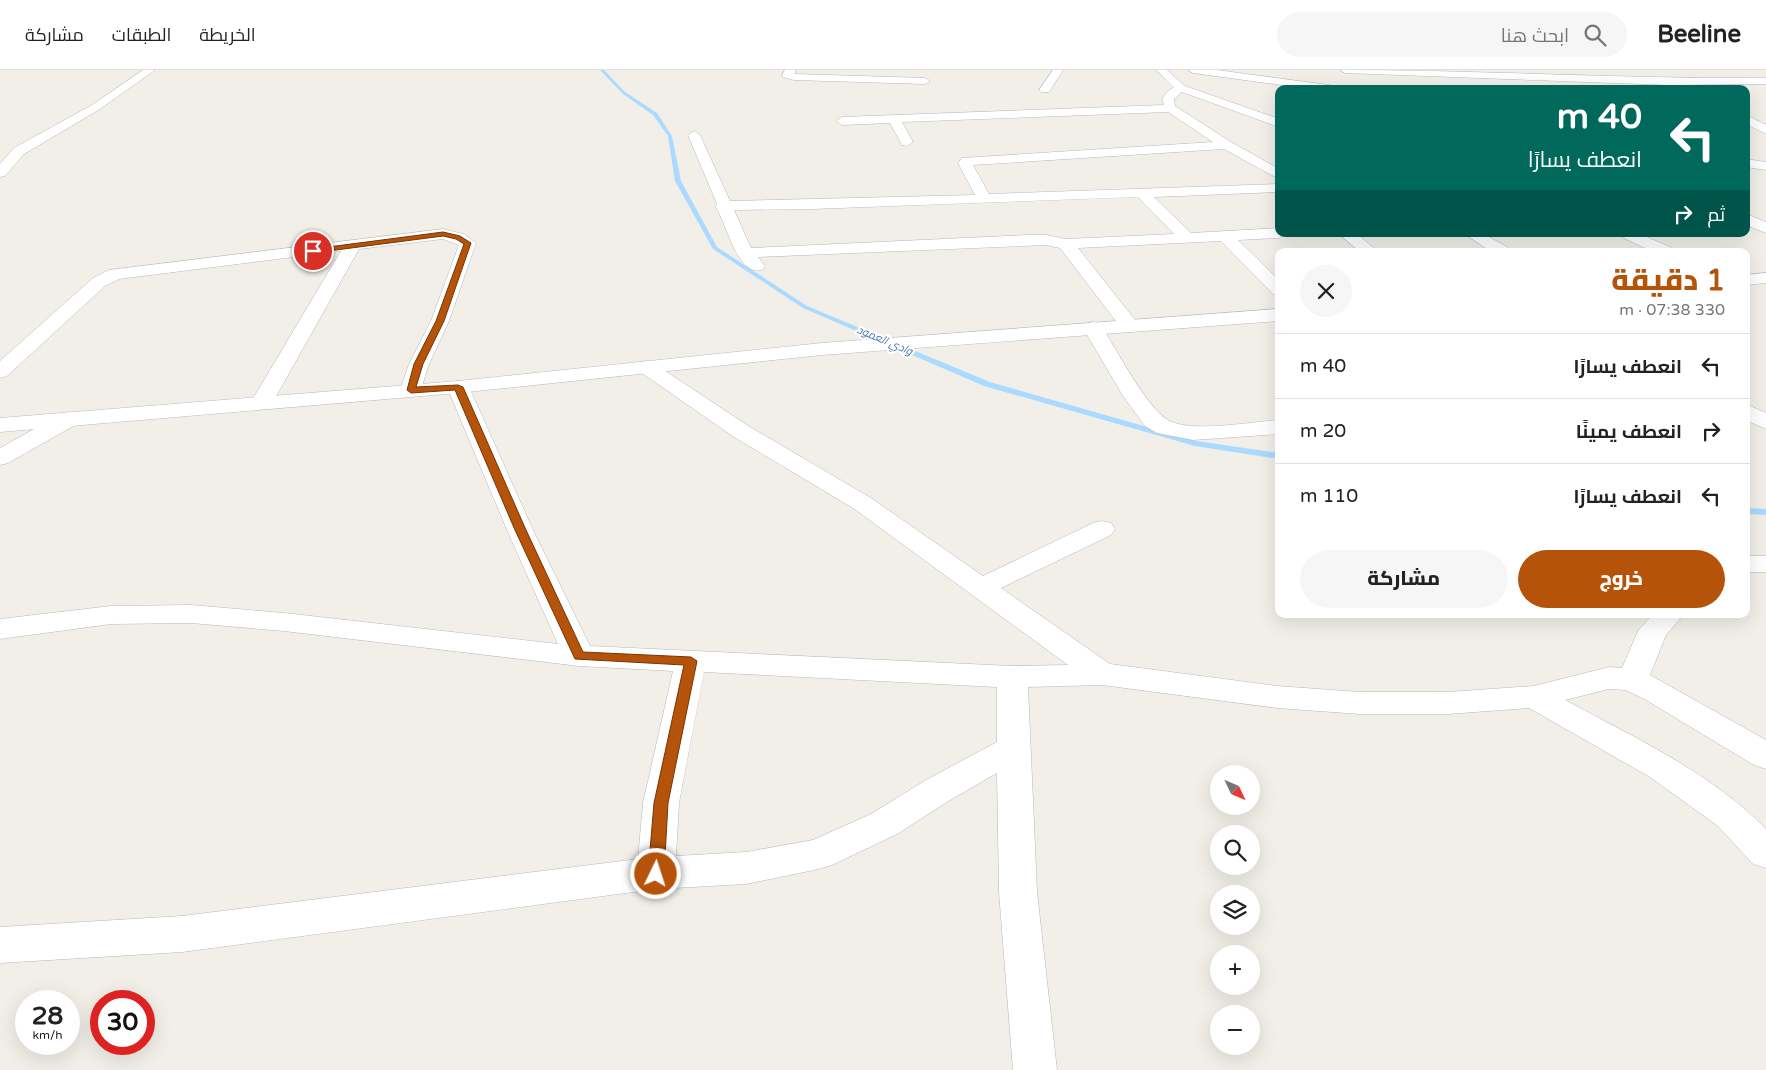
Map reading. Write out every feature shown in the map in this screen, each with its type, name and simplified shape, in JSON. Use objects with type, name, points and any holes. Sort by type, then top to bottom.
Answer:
[{"type":"street","points":[[0,173],[6,159],[123,90],[150,70]]},
{"type":"street","points":[[790,70],[787,75],[794,77],[925,81]]},
{"type":"street","points":[[1045,90],[1058,70]]},
{"type":"street","points":[[1162,70],[1181,88],[1275,121]]},
{"type":"street","points":[[1198,70],[1307,85]]},
{"type":"street","points":[[1345,70],[1669,82],[1766,81]]},
{"type":"street","points":[[1636,70],[1675,85]]},
{"type":"street","points":[[1393,71],[1398,85]]},
{"type":"street","points":[[1467,74],[1484,85]]},
{"type":"street","points":[[1170,108],[1168,98],[1172,93],[1181,88]]},
{"type":"street","points":[[1240,108],[1269,105]]},
{"type":"street","points":[[842,121],[1170,108],[1214,136],[1230,139],[1275,172]]},
{"type":"street","points":[[1092,111],[1106,122]]},
{"type":"street","points":[[1023,114],[1027,126]]},
{"type":"street","points":[[1750,114],[1766,130]]},
{"type":"street","points":[[894,118],[907,142]]},
{"type":"street","points":[[1260,130],[1275,128]]},
{"type":"street","points":[[694,134],[745,253],[761,270]]},
{"type":"street","points":[[1127,139],[1142,150]]},
{"type":"street","points":[[984,198],[965,162],[967,161],[1142,150],[1230,139]]},
{"type":"street","points":[[1750,163],[1766,166]]},
{"type":"street","points":[[724,206],[1143,194],[1275,188]]},
{"type":"street","points":[[1143,194],[1186,238]]},
{"type":"street","points":[[1750,221],[1766,228]]},
{"type":"street","points":[[745,253],[1029,240],[1046,240],[1066,244],[1275,233]]},
{"type":"street","points":[[0,372],[99,282],[115,274],[443,234],[458,237],[468,243],[440,321],[419,364],[411,390]]},
{"type":"street","points":[[1224,236],[1275,286]]},
{"type":"street","points":[[1351,237],[1365,248]]},
{"type":"street","points":[[1478,237],[1496,248]]},
{"type":"street","points":[[1634,237],[1658,248]]},
{"type":"street","points":[[1066,244],[1129,325]]},
{"type":"street","points":[[262,402],[352,246]]},
{"type":"street","points":[[1750,280],[1766,278]]},
{"type":"street","points":[[0,425],[458,387],[822,349],[1275,315]]},
{"type":"street","points":[[1093,328],[1153,421],[1165,428],[1193,433],[1275,427]]},
{"type":"street","points":[[646,367],[742,432],[862,503],[1102,674]]},
{"type":"street","points":[[458,387],[520,530],[579,656]]},
{"type":"street","points":[[1750,413],[1766,422]]},
{"type":"street","points":[[0,458],[69,419]]},
{"type":"street","points":[[979,588],[1102,528]]},
{"type":"street","points":[[1750,564],[1766,564]]},
{"type":"street","points":[[0,629],[111,615],[191,614],[284,622],[579,656],[1012,677],[1102,674],[1277,697],[1360,703],[1448,703],[1534,698],[1609,678],[1632,680],[1657,692],[1766,756]]},
{"type":"street","points":[[1632,680],[1653,631],[1666,618]]},
{"type":"street","points":[[656,874],[661,803],[691,661]]},
{"type":"street","points":[[1012,677],[1018,892],[1035,1070]]},
{"type":"street","points":[[1534,698],[1662,768],[1731,816],[1766,853]]},
{"type":"street","points":[[0,945],[182,934],[656,874],[746,868],[820,854],[884,824],[938,790],[1014,748]]},
{"type":"waterway","name":"وادي العمود","points":[[602,70],[624,93],[655,114],[670,136],[678,181],[715,248],[805,307],[987,384],[1195,443],[1275,455]]},
{"type":"waterway","name":"وادي العمود","points":[[1750,511],[1766,512]]},
{"type":"route","points":[[313,251],[443,234],[458,237],[468,243],[440,321],[419,364],[411,390],[458,387],[520,530],[579,656],[691,661],[661,803],[656,874]]}]
